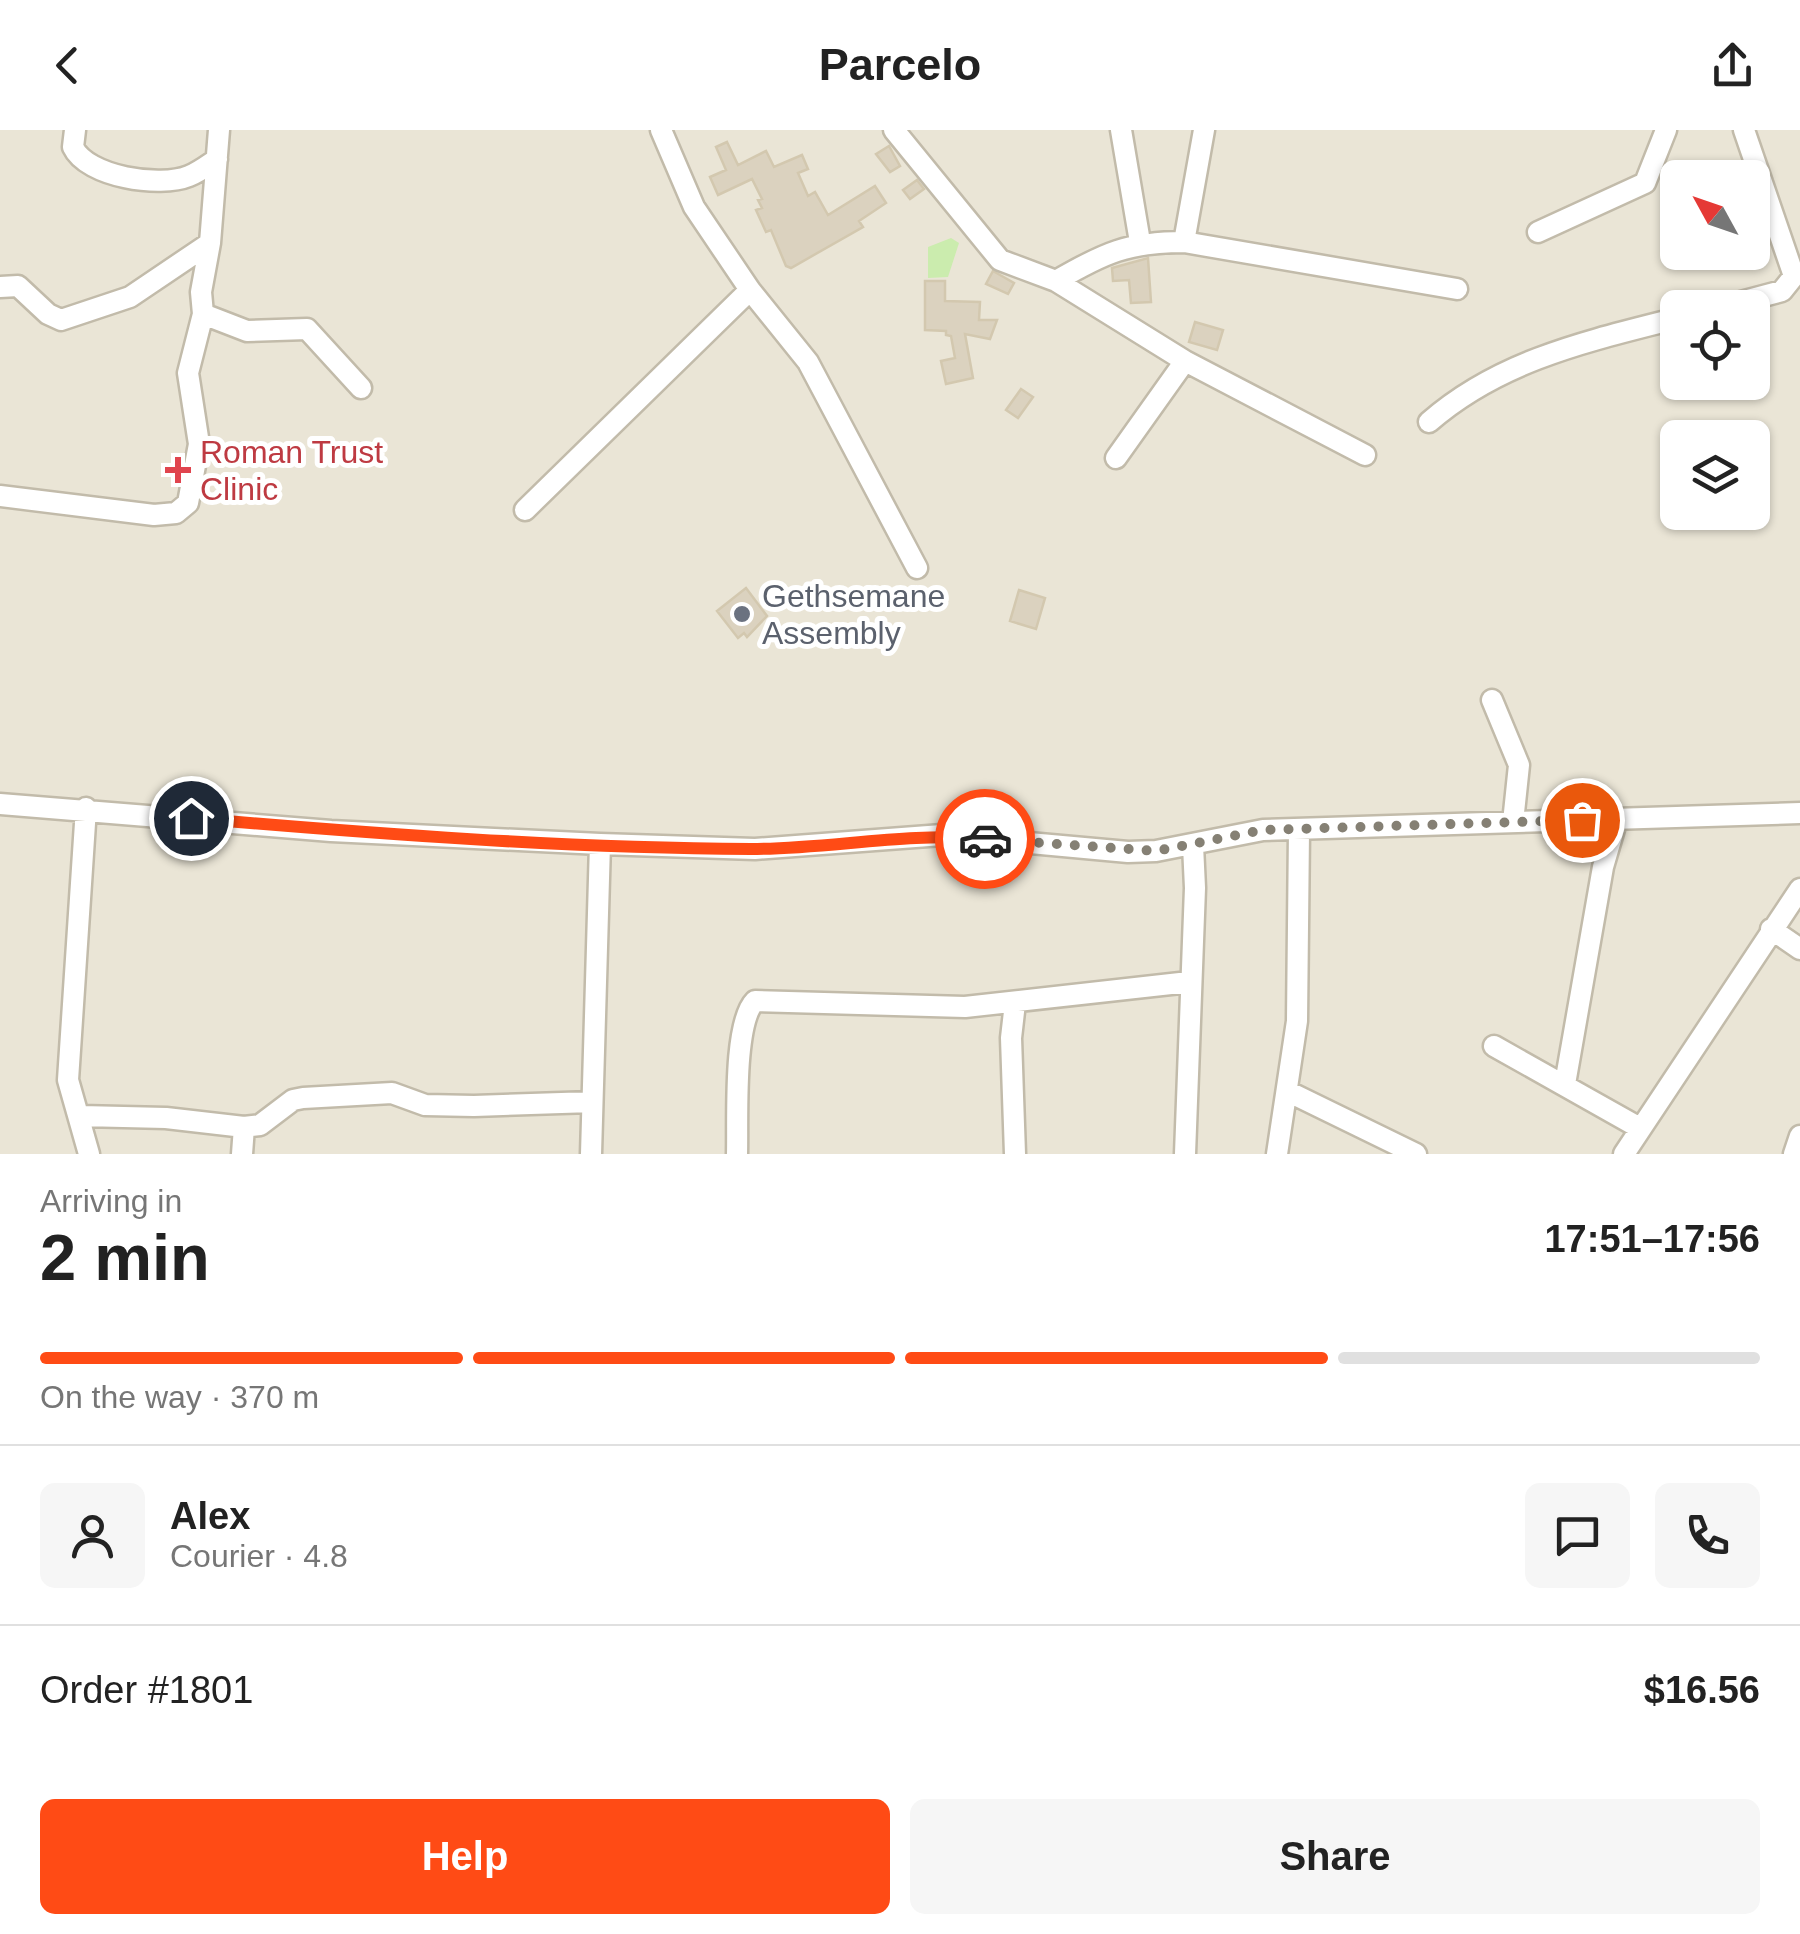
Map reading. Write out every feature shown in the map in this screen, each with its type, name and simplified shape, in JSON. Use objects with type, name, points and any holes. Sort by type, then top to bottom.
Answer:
[{"type":"street","points":[[75,130],[73,147],[87,164],[147,180],[188,177],[217,159]]},
{"type":"street","points":[[0,496],[154,514],[184,508],[197,474],[199,444],[188,372],[203,314],[202,280],[210,243],[219,130]]},
{"type":"street","points":[[661,130],[694,207],[750,290],[808,362],[917,568]]},
{"type":"street","points":[[894,130],[993,254],[1010,265],[1056,281],[1185,361],[1365,455]]},
{"type":"street","points":[[1121,130],[1140,242]]},
{"type":"street","points":[[1184,242],[1204,130]]},
{"type":"street","points":[[1538,232],[1645,183],[1666,130]]},
{"type":"street","points":[[1744,130],[1794,276],[1782,291],[1770,294]]},
{"type":"street","points":[[1056,281],[1099,256],[1140,242],[1184,242],[1457,289]]},
{"type":"street","points":[[0,286],[18,286],[48,314],[62,320],[130,297],[210,243]]},
{"type":"street","points":[[525,510],[750,290]]},
{"type":"street","points":[[203,314],[247,332],[307,329],[361,388]]},
{"type":"street","points":[[1429,422],[1462,393],[1532,358],[1660,323]]},
{"type":"street","points":[[1116,458],[1185,361]]},
{"type":"street","points":[[1492,700],[1519,765],[1513,822]]},
{"type":"street","points":[[0,804],[332,830],[600,844],[755,849],[942,836],[1128,852],[1263,830],[1800,814]]},
{"type":"street","points":[[86,808],[68,1080],[72,1104],[82,1116],[89,1154]]},
{"type":"street","points":[[1565,1084],[1602,867],[1617,820]]},
{"type":"street","points":[[1277,1154],[1289,1092],[1300,952],[1299,831]]},
{"type":"street","points":[[591,1154],[600,844]]},
{"type":"street","points":[[1185,1154],[1195,908],[1193,844]]},
{"type":"street","points":[[1624,1154],[1638,1127],[1800,889]]},
{"type":"street","points":[[1772,929],[1800,949]]},
{"type":"street","points":[[737,1154],[742,1040],[747,1008],[755,1001],[805,999],[965,1007],[1088,990],[1189,982]]},
{"type":"street","points":[[1015,1003],[1011,1038],[1015,1154]]},
{"type":"street","points":[[1494,1046],[1638,1127]]},
{"type":"street","points":[[1289,1092],[1416,1154]]},
{"type":"street","points":[[82,1116],[166,1118],[244,1127],[260,1126],[284,1106],[304,1098],[392,1093],[424,1105],[592,1102]]},
{"type":"street","points":[[242,1154],[244,1127]]},
{"type":"street","points":[[1794,1154],[1800,1136]]},
{"type":"shaded area","points":[[0,130],[1800,130],[1800,1154],[0,1154]]},
{"type":"green space","points":[[951,238],[959,243],[948,277],[928,278],[928,247]]},
{"type":"building","points":[[727,142],[738,165],[766,151],[774,167],[802,155],[808,169],[798,173],[808,196],[815,192],[828,215],[875,186],[886,203],[859,221],[863,227],[791,268],[786,266],[771,230],[766,232],[756,210],[762,208],[758,200],[762,199],[752,179],[718,195],[710,177],[726,170],[716,147]]},
{"type":"building","points":[[889,146],[900,166],[890,172],[876,154]]},
{"type":"building","points":[[917,180],[924,189],[910,199],[903,190]]},
{"type":"building","points":[[1148,258],[1151,302],[1131,303],[1129,280],[1113,281],[1112,268]]},
{"type":"building","points":[[993,271],[1014,283],[1008,294],[986,284]]},
{"type":"building","points":[[925,281],[945,281],[945,301],[980,302],[979,320],[997,320],[990,339],[965,334],[973,378],[946,384],[941,361],[955,358],[951,336],[946,331],[925,330]]},
{"type":"building","points":[[1195,322],[1223,330],[1217,350],[1189,342]]},
{"type":"building","points":[[1021,389],[1033,397],[1018,418],[1006,410]]},
{"type":"building","name":"Gethsemane Assembly","points":[[746,588],[767,616],[747,637],[744,633],[738,638],[717,611]]},
{"type":"building","points":[[1019,590],[1045,598],[1036,629],[1010,621]]},
{"type":"way so far","points":[[985,839],[1128,852],[1156,851],[1263,830],[1582,820]]},
{"type":"place","name":"Roman Trust Clinic","points":[[178,470]]},
{"type":"place","name":"Gethsemane Assembly","points":[[742,614]]},
{"type":"route","points":[[191,818],[332,830],[755,849],[942,836],[985,839]]}]
